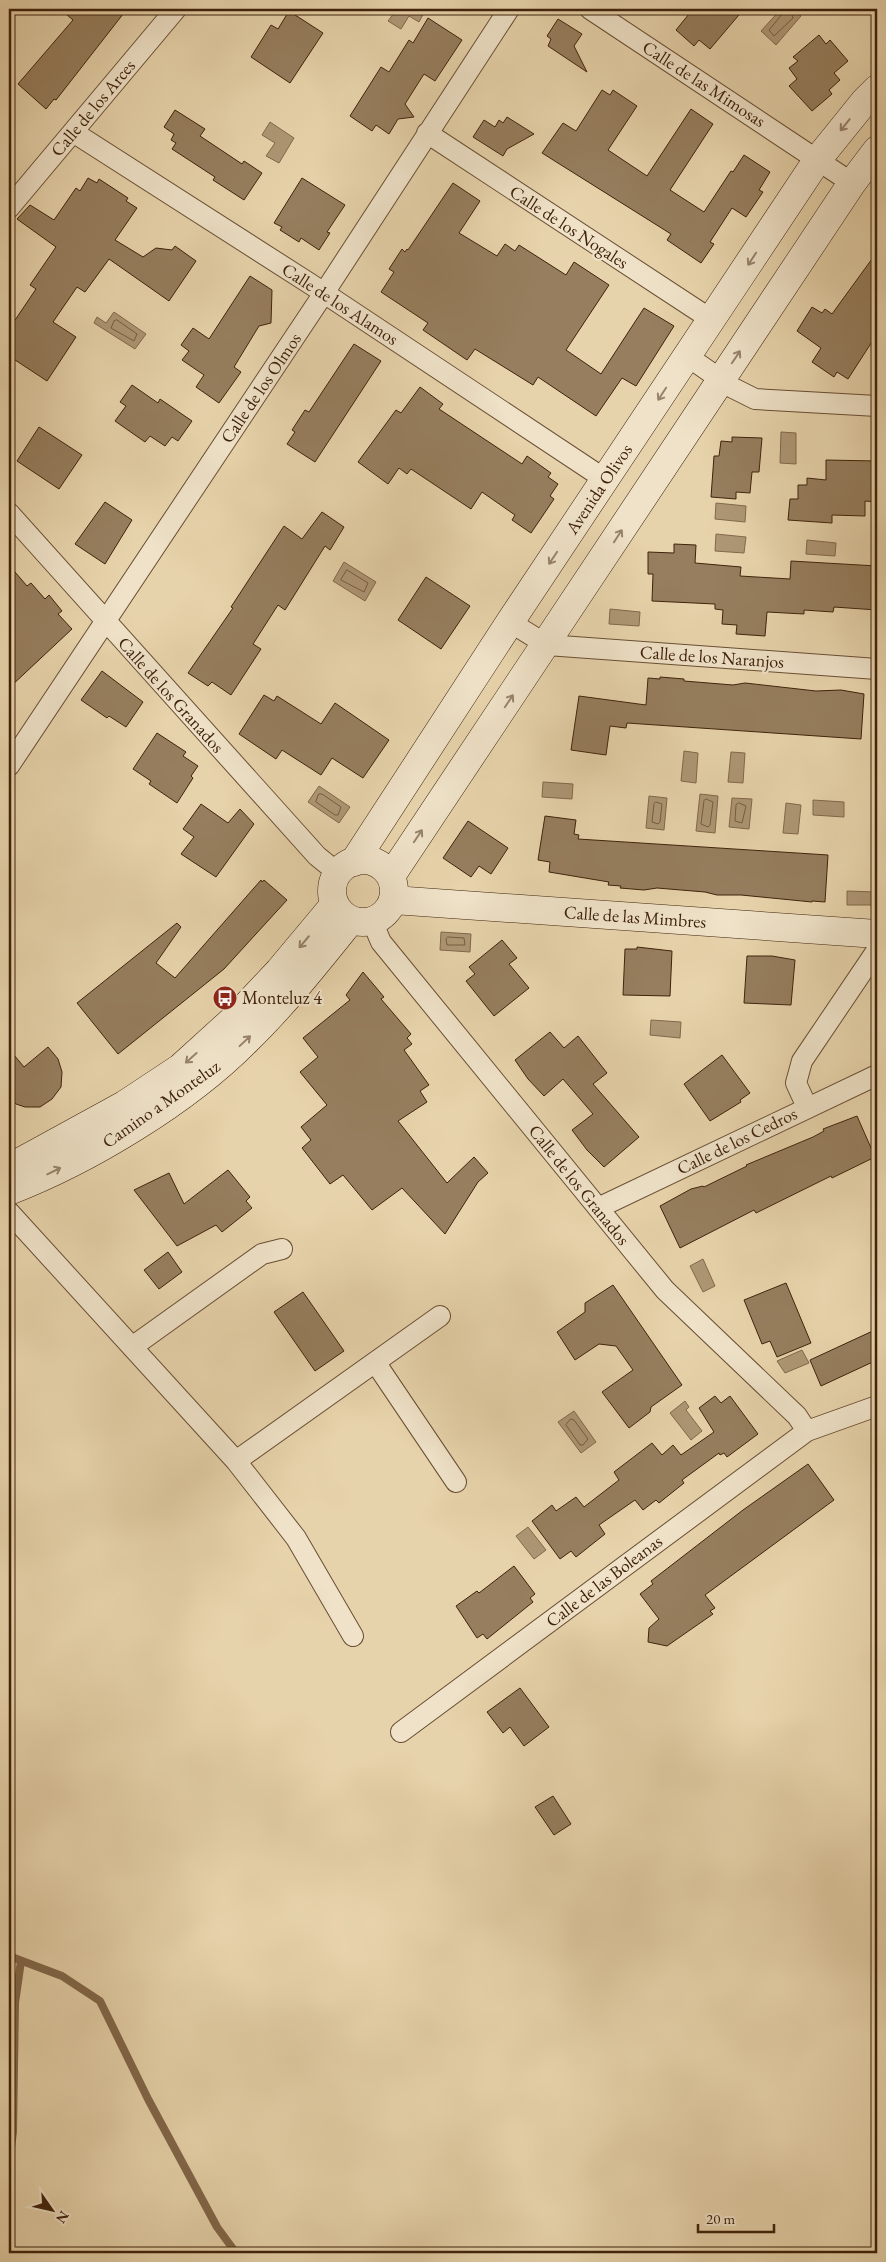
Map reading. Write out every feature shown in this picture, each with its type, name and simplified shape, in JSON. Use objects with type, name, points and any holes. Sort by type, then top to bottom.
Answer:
[{"type":"street","name":"Calle de los Arces","points":[[9,208],[176,9]]},
{"type":"street","name":"Calle de los Olmos","points":[[9,766],[324,293],[509,9]]},
{"type":"street","name":"Calle de las Mimosas","points":[[590,9],[818,159]]},
{"type":"street","name":"Avenida Olivos","points":[[346,867],[606,480],[818,159],[864,102],[877,89]]},
{"type":"street","name":"Calle de los Alamos","points":[[73,132],[324,293],[606,480]]},
{"type":"street","name":"Calle de los Nogales","points":[[427,133],[712,320]]},
{"type":"street","points":[[392,888],[377,863],[370,861],[346,867],[332,888],[353,915],[382,916],[389,908],[392,888],[546,645],[720,379],[852,182],[877,150]]},
{"type":"street","points":[[818,159],[852,182]]},
{"type":"street","points":[[687,356],[720,379],[755,399],[877,406]]},
{"type":"street","name":"Calle de los Granados","points":[[9,513],[317,856],[346,867]]},
{"type":"street","points":[[510,622],[546,645]]},
{"type":"street","name":"Calle de los Naranjos","points":[[546,645],[877,669]]},
{"type":"street","name":"Calle de las Mimbres","points":[[392,888],[877,934]]},
{"type":"street","name":"Calle de los Granados","points":[[353,915],[381,942],[664,1290],[797,1416],[807,1431]]},
{"type":"street","name":"Camino a Monteluz","points":[[9,1168],[124,1105],[180,1068],[234,1019],[279,971],[353,915]]},
{"type":"street","name":"Camino a Monteluz","points":[[9,1190],[36,1180],[87,1155],[137,1125],[197,1084],[247,1041],[296,987],[353,915]]},
{"type":"street","points":[[807,1107],[796,1083],[802,1061],[877,950]]},
{"type":"street","name":"Calle de los Cedros","points":[[598,1208],[807,1107],[877,1077]]},
{"type":"street","points":[[9,1212],[236,1461],[296,1538],[353,1636]]},
{"type":"street","points":[[132,1346],[262,1254],[282,1249]]},
{"type":"street","points":[[236,1461],[440,1316]]},
{"type":"street","points":[[375,1362],[456,1482]]},
{"type":"street","name":"Calle de las Boleanas","points":[[401,1732],[807,1431],[877,1406]]},
{"type":"water","points":[[397,9],[426,9],[419,22],[409,16],[401,29],[388,21]]},
{"type":"water","points":[[781,9],[793,9],[801,16],[776,45],[761,31]]},
{"type":"water","points":[[270,122],[294,138],[279,163],[266,156],[275,143],[262,135]]},
{"type":"water","points":[[114,312],[146,334],[135,349],[94,323],[97,317],[106,323]]},
{"type":"water","points":[[781,432],[796,433],[796,464],[780,463]]},
{"type":"water","points":[[716,503],[746,506],[745,522],[715,519]]},
{"type":"water","points":[[716,534],[746,537],[744,553],[715,551]]},
{"type":"water","points":[[807,540],[836,543],[835,556],[806,554]]},
{"type":"water","points":[[344,562],[376,582],[365,601],[333,581]]},
{"type":"water","points":[[610,609],[640,612],[639,626],[609,624]]},
{"type":"water","points":[[684,751],[698,753],[696,783],[681,781]]},
{"type":"water","points":[[731,752],[745,753],[743,783],[728,782]]},
{"type":"water","points":[[543,782],[573,784],[572,799],[542,797]]},
{"type":"water","points":[[319,786],[350,807],[339,823],[308,802]]},
{"type":"water","points":[[700,794],[718,796],[715,833],[696,831]]},
{"type":"water","points":[[649,796],[667,798],[664,830],[646,828]]},
{"type":"water","points":[[732,798],[752,799],[749,829],[729,827]]},
{"type":"water","points":[[813,800],[844,802],[844,817],[813,815]]},
{"type":"water","points":[[786,803],[801,805],[798,834],[783,833]]},
{"type":"water","points":[[847,891],[876,892],[876,905],[847,905]]},
{"type":"water","points":[[441,932],[471,934],[470,952],[440,950]]},
{"type":"water","points":[[651,1020],[681,1022],[680,1038],[650,1035]]},
{"type":"water","points":[[703,1259],[715,1286],[703,1292],[690,1266]]},
{"type":"water","points":[[802,1350],[809,1363],[785,1373],[777,1361]]},
{"type":"water","points":[[685,1401],[689,1407],[686,1410],[702,1431],[691,1440],[670,1413]]},
{"type":"water","points":[[574,1411],[596,1442],[581,1453],[558,1422]]},
{"type":"water","points":[[528,1527],[546,1550],[534,1559],[516,1536]]},
{"type":"building","points":[[60,9],[127,9],[56,100],[54,99],[46,109],[18,84],[73,20]]},
{"type":"building","points":[[693,9],[744,9],[710,49],[699,40],[694,46],[676,30]]},
{"type":"building","points":[[289,11],[323,33],[290,83],[251,57],[271,25],[278,29]]},
{"type":"building","points":[[428,18],[462,40],[435,81],[424,74],[405,104],[414,117],[398,119],[389,134],[376,125],[372,131],[350,116],[381,67],[389,72],[409,40],[413,43]]},
{"type":"building","points":[[558,19],[582,34],[574,46],[587,72],[548,46],[551,39],[547,36]]},
{"type":"building","points":[[819,35],[826,44],[830,40],[848,61],[834,73],[840,80],[829,90],[832,94],[812,111],[789,86],[797,79],[789,68],[798,61],[793,57]]},
{"type":"building","points":[[602,90],[610,95],[613,90],[637,106],[608,150],[647,176],[691,109],[713,124],[670,190],[704,212],[744,155],[770,172],[759,190],[763,192],[746,217],[732,208],[710,242],[714,244],[701,263],[667,240],[671,234],[542,153],[563,123],[576,131]]},
{"type":"building","points":[[175,110],[205,129],[200,136],[242,164],[244,161],[262,173],[244,200],[213,180],[215,177],[172,149],[176,143],[171,140],[174,134],[164,127]]},
{"type":"building","points":[[507,117],[534,134],[507,149],[503,156],[473,137],[484,120],[495,127],[499,120],[503,123]]},
{"type":"building","points":[[88,178],[97,183],[99,179],[128,198],[126,201],[137,208],[115,240],[143,257],[156,248],[172,250],[175,246],[196,261],[169,301],[109,259],[85,292],[77,287],[53,322],[76,337],[47,381],[9,356],[9,329],[36,289],[30,285],[56,247],[17,219],[30,205],[54,220],[76,188],[80,191]]},
{"type":"building","points":[[302,178],[345,205],[327,232],[330,233],[319,250],[301,238],[299,242],[280,230],[282,227],[274,223]]},
{"type":"building","points":[[453,183],[480,201],[459,233],[497,256],[505,244],[515,251],[519,245],[566,275],[574,262],[609,285],[566,350],[601,374],[644,308],[674,326],[636,386],[622,378],[596,416],[538,377],[533,385],[475,349],[467,360],[423,330],[428,323],[381,292],[394,272],[389,269],[402,249],[405,252],[408,250]]},
{"type":"building","points":[[877,252],[877,334],[848,379],[837,372],[834,377],[812,362],[821,348],[797,331],[812,307],[822,313],[825,309],[832,314]]},
{"type":"building","points":[[250,276],[272,290],[271,323],[259,326],[234,367],[241,372],[219,403],[196,387],[204,375],[182,360],[189,351],[181,345],[193,328],[209,339]]},
{"type":"building","points":[[354,344],[381,361],[315,462],[287,444],[295,432],[292,430],[305,410],[309,412]]},
{"type":"building","points":[[132,385],[158,403],[160,399],[192,421],[178,441],[172,437],[165,446],[150,436],[145,442],[115,421],[126,406],[120,402]]},
{"type":"building","points":[[420,387],[443,404],[439,409],[522,464],[527,456],[551,473],[548,477],[558,484],[550,496],[554,499],[531,533],[512,520],[515,515],[482,492],[471,509],[411,469],[407,474],[399,468],[388,484],[358,462],[396,410],[401,413]]},
{"type":"building","points":[[39,427],[82,455],[59,489],[17,461]]},
{"type":"building","points":[[732,437],[762,438],[759,472],[752,472],[750,493],[736,492],[736,499],[711,497],[714,456],[719,456],[721,441],[732,442]]},
{"type":"building","points":[[826,460],[877,461],[877,502],[865,501],[865,516],[832,515],[832,523],[788,520],[790,499],[798,499],[798,485],[807,485],[807,478],[826,480]]},
{"type":"building","points":[[105,502],[132,520],[105,564],[75,544]]},
{"type":"building","points":[[322,512],[344,527],[330,550],[325,546],[285,610],[278,605],[253,644],[261,649],[231,695],[212,682],[208,686],[188,673],[233,608],[231,607],[284,526],[302,539]]},
{"type":"building","points":[[674,544],[696,545],[695,563],[741,567],[740,576],[790,579],[791,561],[877,566],[877,610],[834,607],[833,612],[804,610],[804,614],[767,612],[765,636],[736,634],[737,625],[722,624],[723,610],[715,609],[715,604],[652,601],[653,574],[648,574],[648,552],[674,553]]},
{"type":"building","points":[[9,565],[27,586],[31,583],[45,599],[49,595],[62,611],[58,614],[72,629],[9,688]]},
{"type":"building","points":[[426,577],[470,606],[441,649],[398,620]]},
{"type":"building","points":[[102,671],[143,702],[126,727],[109,716],[107,718],[81,700]]},
{"type":"building","points":[[660,677],[684,679],[684,681],[733,685],[745,683],[816,691],[841,690],[864,694],[861,739],[627,723],[626,728],[610,726],[606,755],[571,750],[579,696],[646,705],[648,678],[660,679]]},
{"type":"building","points":[[264,695],[274,701],[277,696],[321,724],[335,703],[389,740],[363,778],[332,758],[321,775],[282,750],[276,759],[239,734]]},
{"type":"building","points":[[157,733],[186,752],[183,756],[198,766],[191,776],[193,778],[177,803],[149,784],[151,781],[133,769]]},
{"type":"building","points":[[201,804],[228,823],[240,809],[254,824],[216,877],[181,854],[194,837],[183,829]]},
{"type":"building","points":[[545,816],[576,820],[574,834],[579,835],[578,839],[828,855],[825,902],[741,895],[717,895],[705,892],[657,888],[644,890],[620,888],[621,886],[608,885],[609,882],[549,872],[550,862],[538,860]]},
{"type":"building","points":[[468,821],[508,848],[491,874],[479,866],[471,877],[443,858]]},
{"type":"building","points":[[261,880],[262,882],[264,880],[287,900],[224,969],[118,1054],[77,1003],[177,923],[181,927],[156,963],[175,978]]},
{"type":"building","points":[[502,940],[517,958],[509,964],[529,988],[494,1016],[466,981],[475,974],[469,967]]},
{"type":"building","points":[[637,947],[672,951],[670,996],[623,995],[625,949],[637,949]]},
{"type":"building","points":[[747,956],[772,956],[795,960],[791,1005],[744,1003]]},
{"type":"building","points":[[363,972],[384,997],[381,999],[411,1034],[407,1038],[412,1044],[404,1050],[429,1085],[420,1091],[427,1102],[398,1121],[447,1183],[474,1157],[488,1173],[478,1182],[445,1234],[402,1188],[372,1210],[343,1175],[330,1184],[302,1148],[311,1140],[301,1127],[327,1105],[300,1072],[318,1057],[303,1038],[350,1000],[346,995]]},
{"type":"building","points":[[550,1032],[564,1048],[578,1036],[607,1073],[593,1084],[639,1137],[604,1167],[587,1150],[572,1130],[593,1114],[563,1079],[544,1096],[528,1079],[515,1060]]},
{"type":"building","points":[[48,1047],[58,1059],[62,1072],[61,1087],[52,1099],[40,1107],[25,1107],[16,1104],[9,1099],[9,1049],[24,1067]]},
{"type":"building","points":[[722,1055],[750,1093],[740,1100],[741,1102],[710,1121],[684,1084]]},
{"type":"building","points":[[857,1116],[875,1157],[832,1178],[831,1176],[756,1213],[754,1210],[680,1248],[660,1206],[691,1189],[704,1187],[746,1165],[813,1137],[824,1131],[823,1129]]},
{"type":"building","points":[[228,1170],[250,1197],[246,1201],[252,1208],[222,1232],[216,1225],[177,1246],[134,1190],[169,1173],[184,1204]]},
{"type":"building","points":[[168,1252],[182,1272],[159,1289],[144,1270]]},
{"type":"building","points":[[786,1283],[811,1343],[777,1357],[770,1341],[762,1344],[744,1300]]},
{"type":"building","points":[[613,1285],[682,1385],[651,1407],[650,1412],[629,1428],[602,1392],[633,1370],[616,1346],[599,1344],[575,1360],[557,1332],[585,1312],[585,1303]]},
{"type":"building","points":[[303,1292],[344,1351],[315,1371],[274,1312]]},
{"type":"building","points":[[877,1329],[877,1360],[821,1386],[810,1360]]},
{"type":"building","points":[[715,1396],[721,1403],[730,1396],[758,1434],[727,1457],[724,1453],[720,1455],[719,1453],[682,1480],[684,1483],[659,1503],[656,1500],[643,1510],[635,1500],[599,1525],[605,1534],[576,1557],[571,1551],[560,1559],[532,1521],[552,1505],[556,1511],[576,1497],[584,1507],[619,1480],[614,1472],[652,1443],[662,1455],[673,1445],[681,1455],[714,1432],[699,1408]]},
{"type":"building","points":[[808,1464],[834,1500],[705,1595],[715,1608],[710,1611],[713,1614],[667,1646],[648,1642],[649,1628],[659,1619],[640,1594],[653,1584],[651,1581],[743,1510]]},
{"type":"building","points":[[514,1566],[535,1594],[530,1598],[533,1602],[487,1639],[483,1634],[477,1638],[456,1606],[477,1591],[479,1593]]},
{"type":"building","points":[[520,1688],[549,1727],[524,1746],[510,1727],[503,1733],[487,1712]]},
{"type":"building","points":[[553,1796],[571,1824],[554,1835],[535,1807]]},
{"type":"waterway","points":[[9,1956],[62,1976],[100,2001],[148,2099],[217,2227],[236,2253]]},
{"type":"waterway","points":[[9,2163],[13,2132],[15,2003],[21,1961]]},
{"type":"place","name":"Monteluz 4","points":[[225,998]]}]
